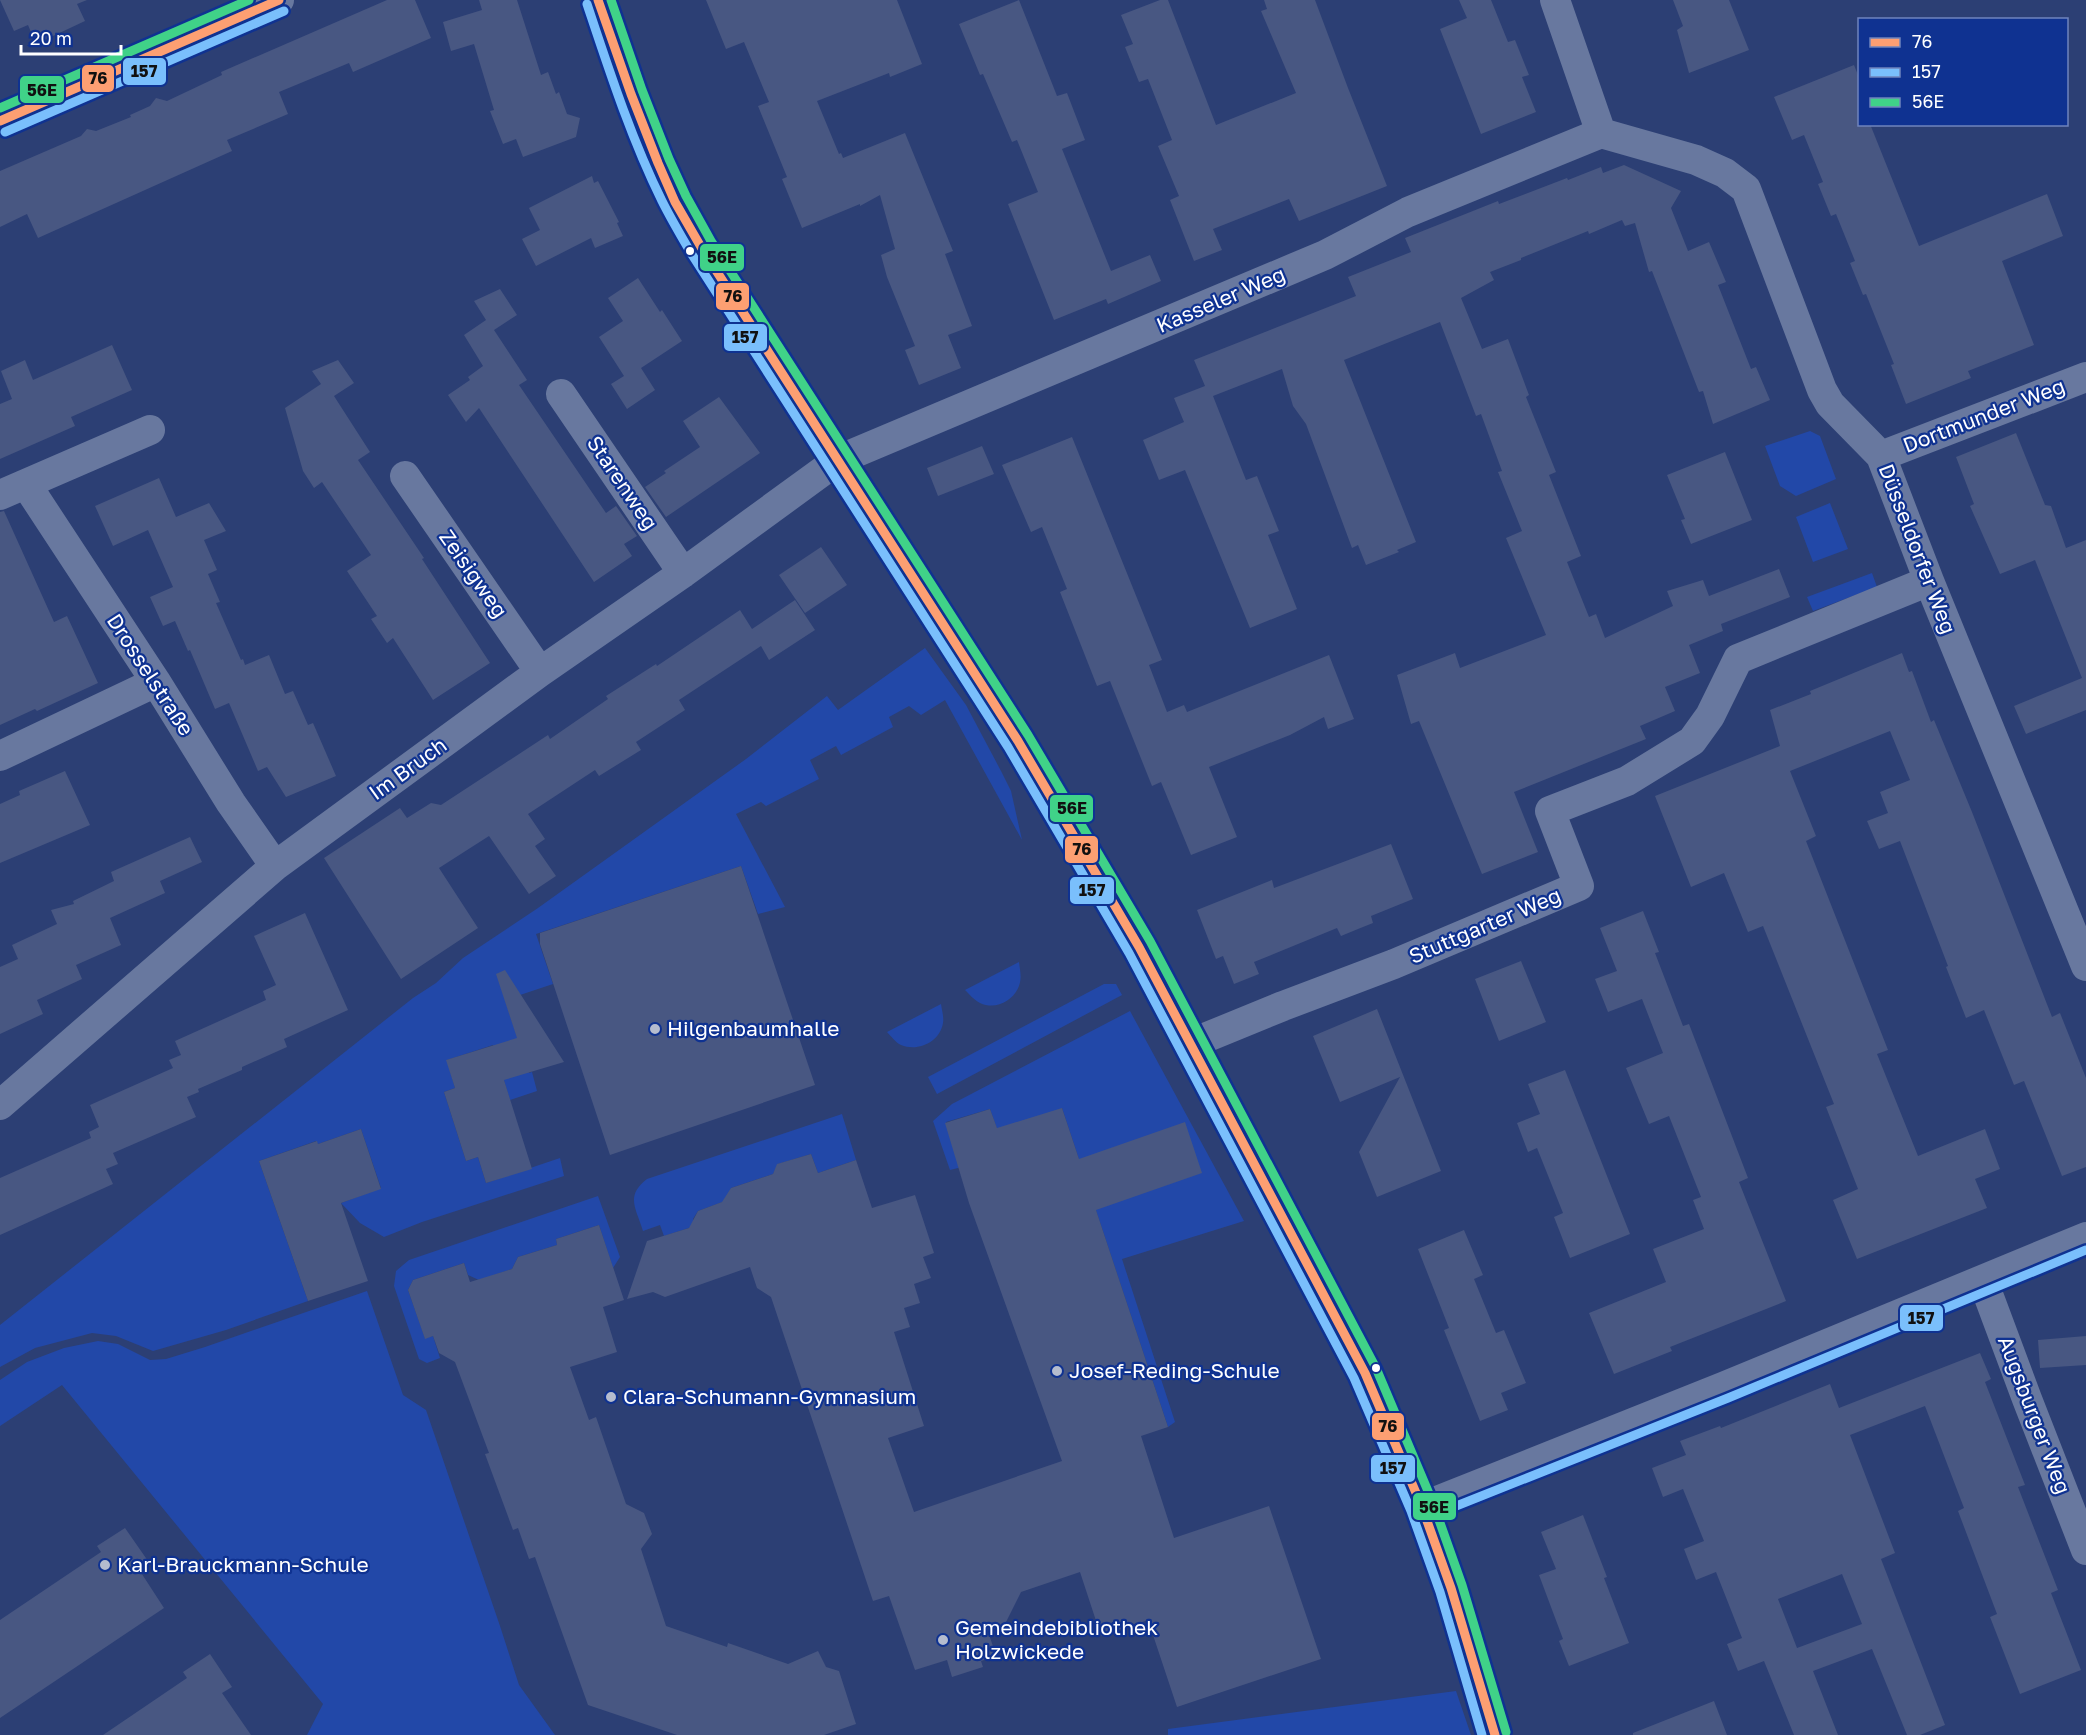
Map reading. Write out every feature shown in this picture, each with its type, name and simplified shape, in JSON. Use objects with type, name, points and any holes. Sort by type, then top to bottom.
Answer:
[{"type":"street","points":[[0,121],[279,0]]},
{"type":"street","points":[[598,0],[624,77],[669,189],[713,267],[1018,741],[1139,947],[1365,1372],[1422,1507],[1451,1588],[1496,1735]]},
{"type":"street","points":[[1555,0],[1601,133]]},
{"type":"street","name":"Kasseler Weg","points":[[838,460],[1325,255],[1408,212],[1601,133]]},
{"type":"street","name":"Düsseldorfer Weg","points":[[1601,133],[1696,160],[1725,173],[1746,189],[1822,390],[1830,404],[1881,456],[1929,581],[2086,966]]},
{"type":"street","name":"Dortmunder Weg","points":[[1881,456],[2086,377]]},
{"type":"street","name":"Starenweg","points":[[561,394],[683,573]]},
{"type":"street","points":[[13,490],[150,430]]},
{"type":"street","name":"Im Bruch","points":[[0,1105],[276,866],[540,672],[683,573],[838,460]]},
{"type":"street","name":"Zeisigweg","points":[[405,476],[540,672]]},
{"type":"street","name":"Drosselstraße","points":[[13,490],[156,682],[231,803],[276,866]]},
{"type":"street","name":"Stuttgarter Weg","points":[[1190,1044],[1394,964],[1579,886],[1550,811],[1627,781],[1692,741],[1710,716],[1738,659],[1929,581]]},
{"type":"street","points":[[0,756],[156,682]]},
{"type":"street","points":[[1422,1507],[1712,1392],[2086,1237]]},
{"type":"street","name":"Augsburger Weg","points":[[1983,1281],[2086,1550]]},
{"type":"shaded area","points":[[1810,431],[1820,436],[1836,479],[1796,496],[1780,486],[1765,446]]},
{"type":"shaded area","points":[[1830,503],[1848,549],[1813,562],[1796,517]]},
{"type":"shaded area","points":[[1872,573],[1877,587],[1813,611],[1807,597]]},
{"type":"shaded area","points":[[925,648],[966,705],[1001,771],[1011,791],[1022,840],[945,700],[921,715],[909,706],[889,717],[893,727],[841,755],[836,746],[810,760],[819,779],[766,806],[761,802],[736,814],[785,907],[758,914],[741,866],[536,934],[553,984],[505,1000],[537,1091],[510,1100],[493,1045],[447,1060],[455,1088],[444,1092],[466,1161],[478,1157],[486,1183],[560,1158],[564,1176],[422,1222],[384,1237],[360,1223],[341,1203],[381,1188],[361,1129],[318,1144],[316,1141],[259,1161],[308,1301],[226,1330],[153,1351],[116,1336],[92,1333],[35,1348],[0,1367],[0,1325],[413,998],[436,983],[463,958],[538,908],[746,759],[827,696],[838,710]]},
{"type":"shaded area","points":[[1019,962],[1021,977],[1019,986],[1016,992],[1003,1003],[992,1006],[980,1003],[965,990]]},
{"type":"shaded area","points":[[1104,984],[1116,984],[1122,995],[937,1094],[928,1077]]},
{"type":"shaded area","points":[[941,1004],[943,1023],[941,1030],[927,1044],[914,1047],[901,1045],[887,1032]]},
{"type":"shaded area","points":[[1130,1011],[1244,1221],[1122,1259],[1175,1422],[1168,1427],[1062,1108],[1008,1160],[990,1109],[946,1122],[962,1167],[950,1170],[933,1121],[952,1104]]},
{"type":"shaded area","points":[[842,1114],[856,1160],[818,1173],[811,1154],[778,1164],[773,1174],[731,1188],[728,1200],[698,1211],[693,1219],[695,1226],[664,1236],[660,1225],[643,1231],[635,1209],[634,1197],[640,1185],[647,1179]]},
{"type":"shaded area","points":[[598,1196],[620,1257],[613,1268],[599,1225],[556,1239],[557,1245],[518,1257],[512,1269],[479,1280],[468,1275],[464,1263],[413,1280],[408,1290],[425,1338],[433,1336],[440,1358],[427,1363],[419,1359],[394,1286],[396,1271],[409,1260]]},
{"type":"shaded area","points":[[367,1291],[403,1395],[426,1410],[519,1685],[555,1735],[307,1735],[323,1704],[62,1385],[0,1426],[0,1380],[27,1362],[64,1348],[98,1341],[118,1344],[150,1360],[166,1359]]},
{"type":"shaded area","points":[[1456,1691],[1471,1735],[1168,1735],[1168,1729]]},
{"type":"building","points":[[0,0],[87,0],[77,4],[85,21],[36,44],[28,25],[14,31]]},
{"type":"building","points":[[387,0],[415,0],[431,38],[353,72],[349,63],[279,92],[288,114],[227,140],[232,151],[38,238],[27,214],[0,227],[0,171],[81,136],[87,129],[96,131],[131,117],[130,115],[150,106],[156,98],[167,101],[222,75],[221,72]]},
{"type":"building","points":[[479,0],[517,0],[541,75],[548,72],[567,114],[580,118],[576,137],[523,157],[516,139],[503,144],[490,111],[494,110],[474,44],[451,51],[443,22],[482,10]]},
{"type":"building","points":[[706,0],[897,0],[922,64],[890,77],[889,73],[817,101],[839,154],[841,153],[843,158],[905,133],[953,251],[945,254],[972,326],[948,335],[961,368],[919,385],[905,350],[915,346],[887,277],[881,255],[895,249],[880,195],[860,206],[860,204],[802,228],[782,179],[787,177],[758,106],[769,102],[744,42],[726,49]]},
{"type":"building","points":[[1019,0],[1057,96],[1067,93],[1085,140],[1062,149],[1111,271],[1150,255],[1161,281],[1108,304],[1106,299],[1054,320],[1008,204],[1038,192],[1017,140],[1012,142],[959,24]]},
{"type":"building","points":[[1160,0],[1168,0],[1216,125],[1296,93],[1261,11],[1267,9],[1264,0],[1315,0],[1387,186],[1299,221],[1289,199],[1213,229],[1222,250],[1194,261],[1170,200],[1179,196],[1158,146],[1172,140],[1148,79],[1139,82],[1125,47],[1133,44],[1121,15]]},
{"type":"building","points":[[1459,0],[1491,0],[1508,42],[1515,40],[1529,75],[1522,77],[1536,112],[1481,134],[1440,29],[1467,18]]},
{"type":"building","points":[[1673,0],[1729,0],[1749,50],[1689,73],[1677,30],[1683,26]]},
{"type":"building","points":[[1854,65],[1858,75],[1858,126],[1871,126],[1919,246],[2047,194],[2063,236],[2002,261],[2034,345],[1968,371],[1971,378],[1906,404],[1891,365],[1894,364],[1866,294],[1863,295],[1850,263],[1855,261],[1836,214],[1831,216],[1818,184],[1823,182],[1804,135],[1792,140],[1774,97]]},
{"type":"building","points":[[1624,165],[1681,191],[1671,208],[1688,251],[1709,242],[1726,282],[1718,285],[1751,369],[1756,367],[1770,400],[1713,424],[1703,391],[1699,392],[1652,271],[1649,272],[1635,223],[1625,226],[1622,220],[1521,258],[1521,260],[1490,272],[1494,280],[1461,298],[1482,349],[1508,339],[1529,395],[1526,397],[1556,472],[1549,475],[1581,556],[1567,562],[1589,617],[1596,614],[1605,638],[1673,606],[1667,591],[1703,580],[1709,596],[1779,569],[1790,597],[1721,624],[1723,631],[1689,645],[1700,673],[1665,687],[1675,711],[1640,726],[1646,739],[1514,792],[1538,852],[1482,874],[1419,721],[1411,724],[1397,675],[1455,653],[1460,668],[1546,635],[1506,538],[1522,531],[1498,472],[1502,471],[1481,414],[1476,416],[1440,322],[1344,360],[1416,542],[1397,550],[1399,552],[1366,565],[1358,545],[1352,548],[1306,424],[1293,406],[1282,369],[1213,396],[1246,480],[1257,476],[1279,531],[1268,535],[1297,609],[1250,628],[1185,470],[1159,480],[1143,440],[1184,422],[1174,398],[1205,386],[1194,360],[1356,296],[1348,277],[1411,252],[1405,238],[1498,201],[1499,204],[1567,178],[1568,180],[1601,167],[1603,173]]},
{"type":"building","points":[[592,176],[594,183],[598,181],[619,222],[617,223],[623,236],[595,248],[591,238],[536,266],[522,239],[540,230],[529,208]]},
{"type":"building","points":[[638,278],[682,341],[641,368],[655,390],[627,409],[611,384],[624,376],[599,337],[623,321],[608,298]]},
{"type":"building","points":[[500,289],[517,315],[494,330],[527,380],[519,385],[606,513],[616,506],[637,536],[624,544],[632,556],[594,582],[479,408],[466,422],[448,395],[470,380],[468,377],[483,366],[464,335],[486,320],[474,301]]},
{"type":"building","points":[[112,345],[132,390],[71,417],[75,426],[0,459],[0,404],[12,399],[1,371],[25,360],[33,380]]},
{"type":"building","points":[[338,360],[354,383],[334,396],[370,452],[358,460],[424,558],[422,559],[490,663],[433,700],[393,638],[387,643],[371,619],[377,616],[347,571],[371,555],[322,482],[314,488],[303,471],[285,408],[321,384],[312,371]]},
{"type":"building","points":[[719,397],[760,453],[666,517],[645,487],[700,447],[683,421]]},
{"type":"building","points":[[2016,433],[2045,505],[2051,506],[2066,548],[2086,540],[2086,710],[2026,734],[2014,706],[2082,678],[2035,560],[2000,574],[1970,506],[1974,504],[1956,457]]},
{"type":"building","points":[[1072,437],[1162,660],[1149,665],[1167,712],[1184,705],[1187,712],[1329,655],[1354,719],[1328,729],[1324,717],[1290,735],[1209,767],[1237,837],[1191,855],[1161,782],[1152,786],[1110,681],[1097,686],[1060,592],[1067,589],[1042,527],[1031,532],[1002,465]]},
{"type":"building","points":[[982,446],[994,474],[938,496],[927,468]]},
{"type":"building","points":[[1725,452],[1752,520],[1691,544],[1681,520],[1685,519],[1667,475]]},
{"type":"building","points":[[159,478],[176,517],[209,503],[226,531],[204,540],[217,570],[208,574],[220,602],[216,603],[241,660],[243,659],[245,665],[269,655],[285,694],[293,691],[308,725],[313,723],[336,776],[286,797],[267,767],[258,771],[229,703],[215,709],[175,621],[163,626],[150,597],[173,587],[148,530],[113,546],[95,506]]},
{"type":"building","points":[[4,511],[54,622],[67,616],[98,683],[0,725],[0,512]]},
{"type":"building","points":[[821,547],[847,585],[805,613],[779,575]]},
{"type":"building","points":[[795,600],[815,630],[769,660],[761,646],[679,700],[685,710],[636,742],[641,750],[599,776],[595,770],[528,814],[545,839],[535,846],[556,876],[529,894],[489,836],[439,868],[478,928],[401,979],[324,858],[400,808],[407,818],[431,803],[441,805],[548,735],[550,739],[608,699],[606,696],[656,664],[657,666],[740,610],[752,629]]},
{"type":"building","points":[[1902,653],[1909,672],[1912,671],[1931,722],[1934,720],[1972,812],[2052,1017],[2060,1013],[2086,1078],[2086,1167],[2062,1176],[2024,1081],[2014,1085],[1984,1010],[1966,1018],[1900,841],[1879,849],[1867,821],[1888,813],[1880,792],[1910,780],[1890,731],[1790,771],[1816,836],[1806,841],[1888,1050],[1877,1054],[1918,1156],[1985,1129],[2000,1169],[1975,1179],[1987,1208],[1857,1259],[1833,1200],[1858,1189],[1826,1107],[1834,1104],[1763,926],[1748,932],[1724,873],[1691,887],[1655,796],[1780,746],[1770,710]]},
{"type":"building","points":[[65,771],[90,825],[0,863],[0,804],[20,795],[19,791]]},
{"type":"building","points":[[190,837],[202,862],[160,881],[165,893],[110,918],[121,945],[76,965],[82,979],[37,1000],[43,1014],[0,1034],[0,967],[18,959],[12,945],[57,924],[51,910],[74,904],[73,901],[114,881],[111,872]]},
{"type":"building","points":[[1391,844],[1413,899],[1371,916],[1373,923],[1341,936],[1337,928],[1254,962],[1259,974],[1234,984],[1223,956],[1216,959],[1197,910],[1272,880],[1274,888]]},
{"type":"building","name":"Hilgenbaumhalle","points":[[741,866],[815,1085],[610,1155],[540,944],[540,933]]},
{"type":"building","points":[[1643,911],[1659,952],[1655,953],[1683,1026],[1689,1024],[1748,1178],[1739,1182],[1786,1301],[1670,1347],[1672,1351],[1614,1374],[1589,1313],[1666,1282],[1653,1249],[1704,1229],[1693,1200],[1701,1197],[1669,1116],[1649,1124],[1626,1068],[1663,1053],[1642,999],[1608,1012],[1595,979],[1617,971],[1600,928]]},
{"type":"building","points":[[305,913],[348,1010],[284,1039],[287,1047],[198,1089],[199,1092],[187,1097],[196,1117],[113,1153],[118,1164],[106,1169],[113,1184],[0,1235],[0,1178],[91,1138],[89,1132],[99,1127],[90,1105],[173,1068],[169,1060],[181,1055],[175,1041],[266,1000],[263,991],[276,985],[254,936]]},
{"type":"building","points":[[1521,961],[1546,1022],[1499,1041],[1475,979]]},
{"type":"building","points":[[505,970],[564,1062],[504,1080],[532,1169],[486,1183],[478,1157],[466,1161],[444,1092],[455,1088],[446,1060],[517,1038],[496,974]]},
{"type":"building","points":[[1377,1009],[1441,1171],[1377,1197],[1359,1152],[1400,1077],[1340,1102],[1313,1036]]},
{"type":"building","points":[[1565,1070],[1630,1234],[1570,1258],[1554,1217],[1563,1213],[1537,1148],[1528,1152],[1517,1123],[1540,1114],[1528,1084]]},
{"type":"building","points":[[1062,1108],[1079,1159],[1185,1122],[1202,1173],[1096,1210],[1168,1427],[1141,1436],[1174,1538],[1269,1506],[1321,1659],[1177,1707],[1148,1620],[1101,1636],[1080,1572],[1021,1592],[1004,1626],[988,1631],[996,1656],[981,1661],[983,1667],[952,1677],[947,1660],[915,1670],[889,1596],[873,1601],[771,1297],[757,1288],[750,1267],[665,1297],[653,1292],[627,1299],[647,1241],[689,1228],[698,1211],[722,1202],[731,1188],[773,1174],[777,1164],[811,1154],[818,1173],[856,1160],[872,1208],[915,1195],[934,1253],[923,1257],[931,1278],[914,1284],[920,1303],[904,1308],[910,1327],[894,1332],[924,1426],[888,1438],[914,1512],[1062,1461],[969,1203],[945,1123],[990,1109],[997,1128]]},
{"type":"building","points":[[361,1129],[381,1189],[341,1203],[368,1281],[308,1301],[259,1161]]},
{"type":"building","points":[[599,1225],[624,1300],[603,1307],[617,1352],[570,1367],[589,1420],[596,1417],[626,1504],[644,1513],[652,1534],[641,1549],[666,1626],[727,1647],[728,1643],[788,1664],[818,1651],[826,1667],[839,1671],[856,1724],[824,1735],[677,1735],[588,1705],[535,1557],[529,1559],[518,1528],[513,1530],[485,1454],[489,1453],[455,1362],[439,1353],[433,1336],[425,1339],[408,1290],[413,1280],[464,1263],[470,1282],[512,1269],[518,1257],[557,1245],[556,1239]]},
{"type":"building","points":[[1464,1230],[1483,1275],[1474,1279],[1496,1333],[1504,1330],[1526,1383],[1501,1393],[1508,1410],[1480,1421],[1444,1330],[1449,1328],[1418,1249]]},
{"type":"building","points":[[2086,1336],[2086,1365],[2040,1368],[2038,1340]]},
{"type":"building","points":[[1980,1353],[1991,1379],[1985,1382],[2025,1485],[2018,1487],[2058,1590],[2051,1593],[2081,1670],[2020,1694],[1990,1617],[1997,1614],[1958,1511],[1964,1508],[1925,1406],[1850,1435],[1895,1553],[1881,1559],[1945,1725],[1920,1735],[1907,1735],[1872,1649],[1813,1671],[1838,1735],[1794,1735],[1764,1661],[1738,1671],[1727,1644],[1742,1638],[1716,1572],[1696,1580],[1684,1549],[1704,1541],[1683,1489],[1663,1497],[1652,1468],[1686,1455],[1680,1441],[1720,1426],[1721,1428],[1830,1384],[1839,1408]],"holes":[[[1842,1574],[1862,1624],[1797,1648],[1778,1599]]]},
{"type":"building","points":[[1583,1515],[1629,1643],[1569,1666],[1559,1641],[1563,1639],[1539,1575],[1556,1569],[1541,1532]]},
{"type":"building","points":[[125,1528],[148,1561],[138,1568],[164,1608],[0,1718],[0,1620],[101,1552],[97,1546]]},
{"type":"building","points":[[210,1654],[232,1687],[222,1693],[251,1735],[103,1735],[187,1678],[183,1672]]},
{"type":"building","points":[[1714,1701],[1727,1735],[1633,1735],[1633,1733]]},
{"type":"transit line","name":"56E","points":[[0,108],[249,0]]},
{"type":"transit line","name":"76","points":[[0,121],[279,0]]},
{"type":"transit line","name":"76","points":[[598,0],[631,94],[675,202],[701,247],[1018,741],[1139,947],[1365,1373],[1422,1507],[1451,1588],[1495,1735]]},
{"type":"transit line","name":"56E","points":[[611,0],[669,159],[711,241],[1028,735],[1150,941],[1376,1368],[1433,1503],[1462,1585],[1506,1732]]},
{"type":"transit line","name":"157","points":[[587,4],[630,128],[672,221],[1008,747],[1129,953],[1354,1378],[1411,1511],[1440,1592],[1482,1735]]},
{"type":"transit line","name":"157","points":[[5,132],[284,11]]},
{"type":"transit line","name":"157","points":[[1426,1518],[1728,1398],[2086,1250]]},
{"type":"place","name":"Hilgenbaumhalle","points":[[655,1029]]},
{"type":"place","name":"Josef-Reding-Schule","points":[[1057,1371]]},
{"type":"place","name":"Clara-Schumann-Gymnasium","points":[[611,1397]]},
{"type":"place","name":"Karl-Brauckmann-Schule","points":[[105,1565]]},
{"type":"place","name":"Gemeindebibliothek Holzwickede","points":[[943,1640]]}]
